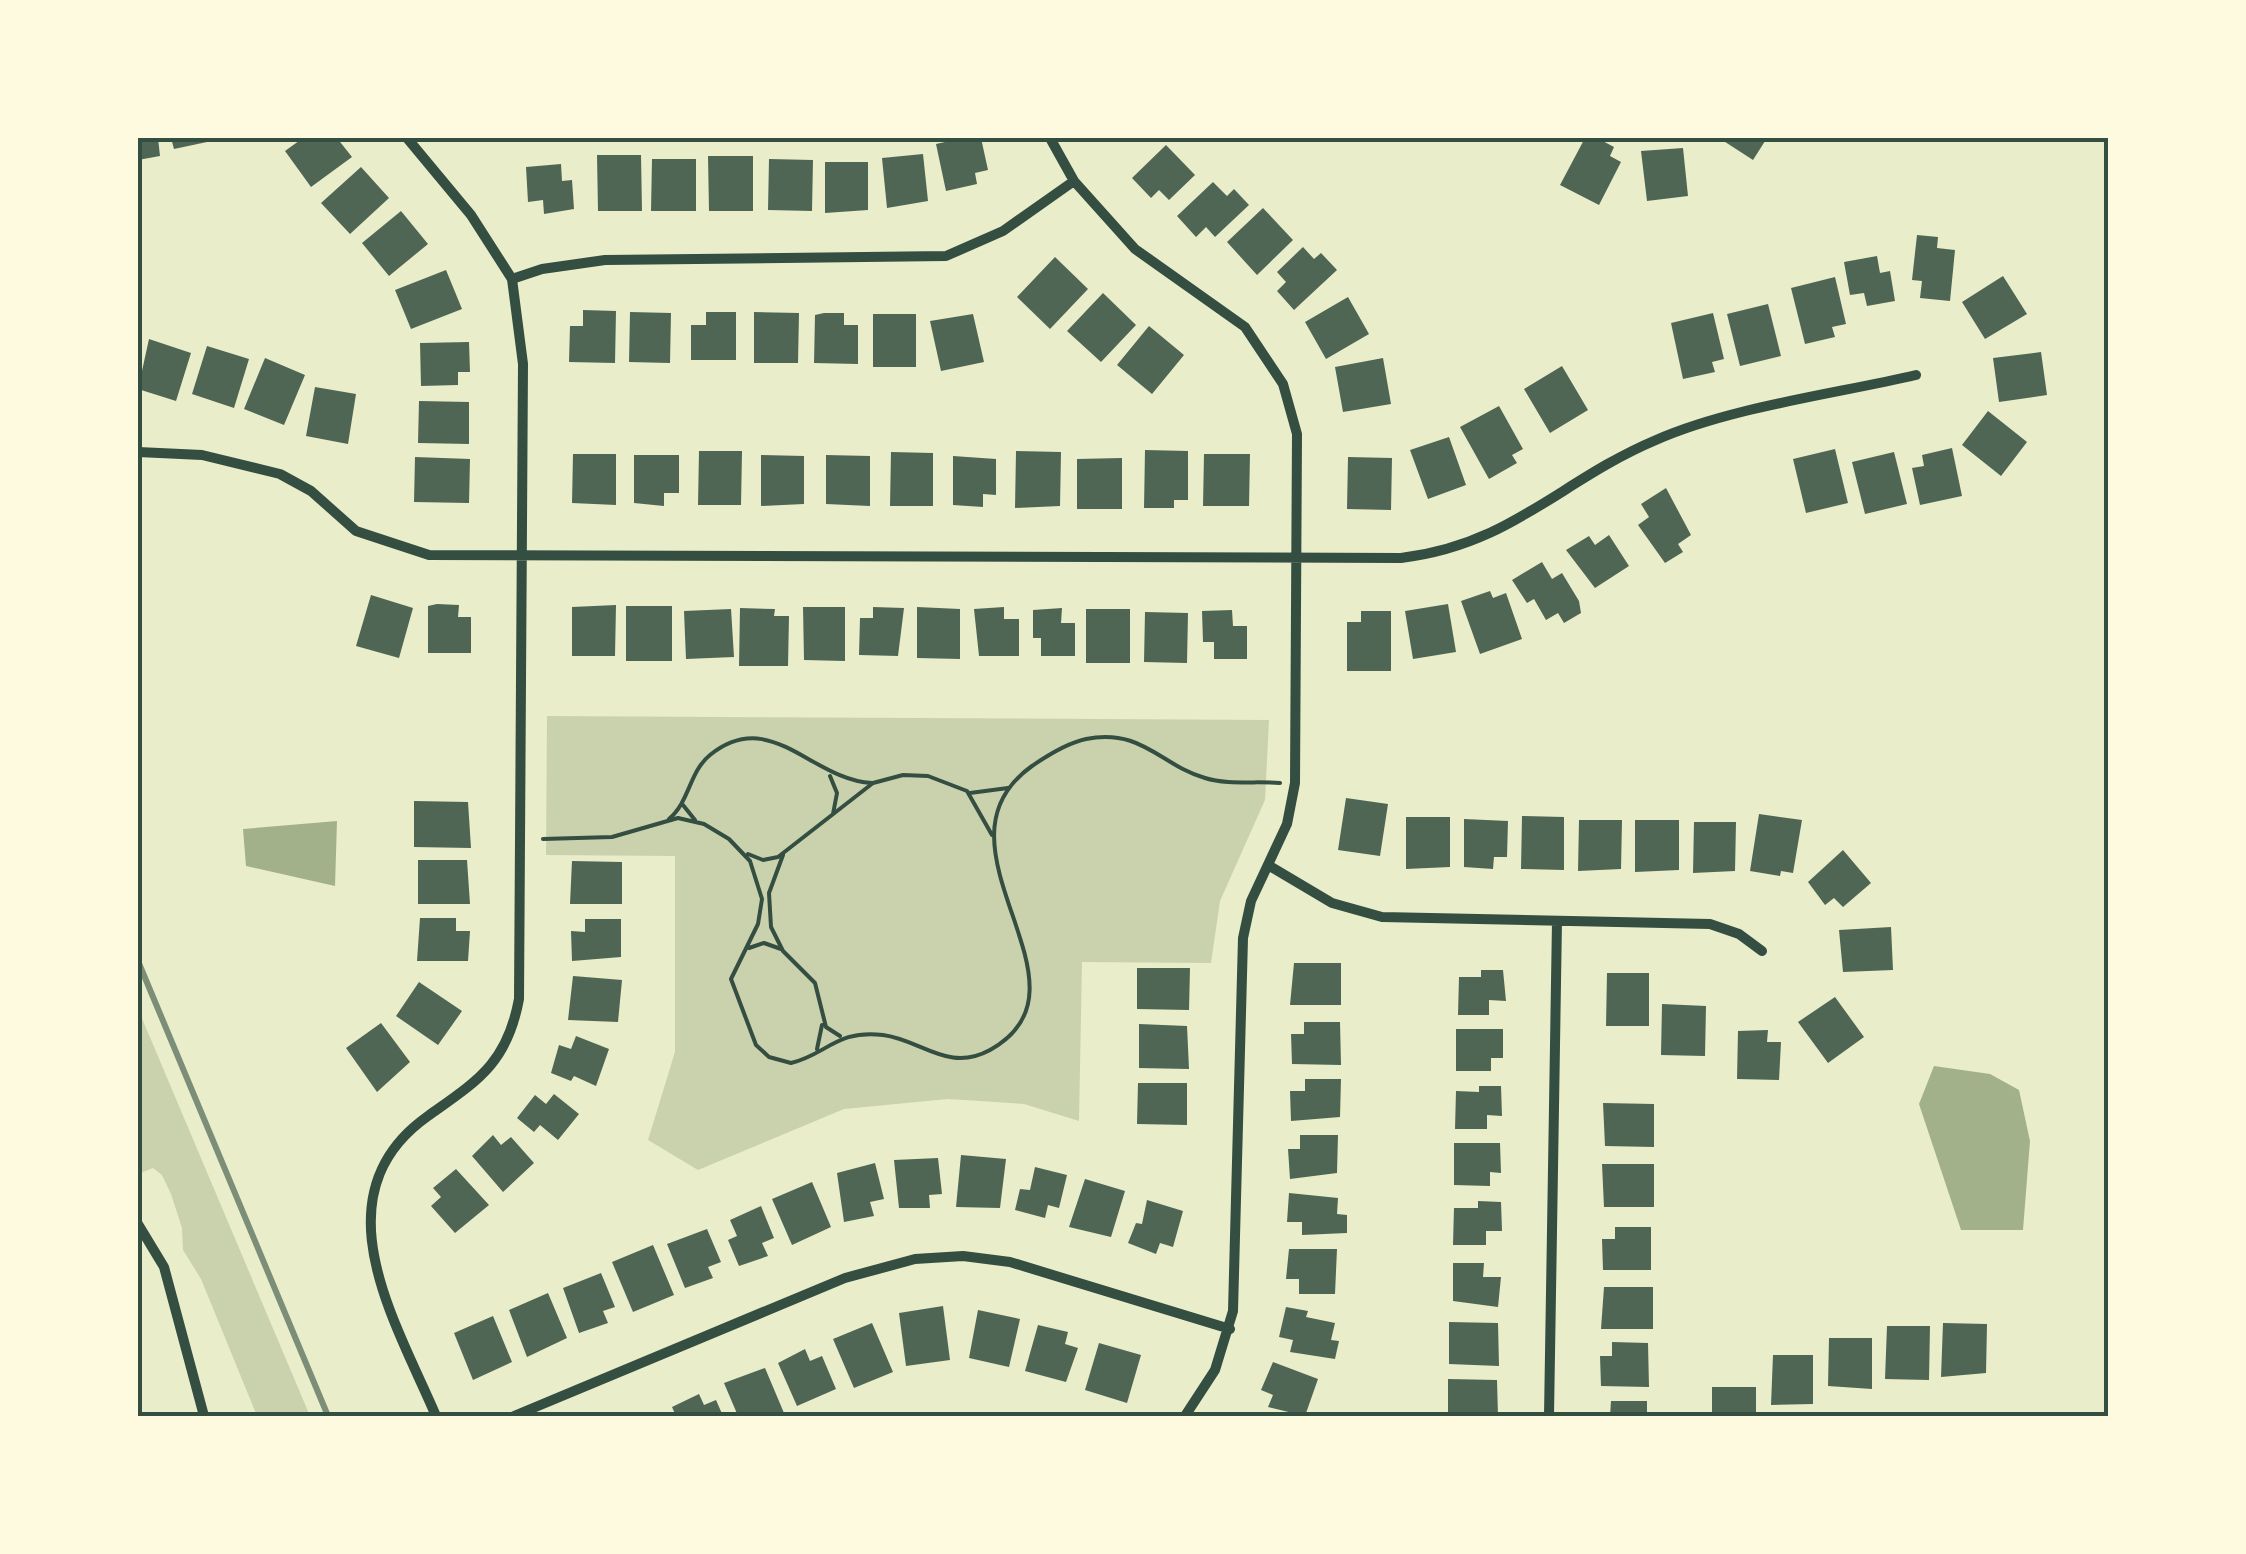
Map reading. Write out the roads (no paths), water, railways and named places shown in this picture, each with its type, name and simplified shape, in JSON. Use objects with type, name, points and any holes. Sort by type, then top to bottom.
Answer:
[{"type":"street","points":[[408,138],[496,249],[512,279],[523,364],[516,1016],[504,1048],[484,1075],[416,1125],[393,1151],[377,1182],[370,1215],[374,1266],[436,1416]]},
{"type":"street","points":[[1050,138],[1074,180],[1159,270],[1244,328],[1275,370],[1292,408],[1298,434],[1295,784],[1287,824],[1251,901],[1243,938],[1237,1275],[1230,1328],[1210,1380],[1185,1416]]},
{"type":"street","points":[[512,279],[555,266],[605,260],[946,256],[1003,232],[1074,180]]},
{"type":"street","points":[[138,452],[202,455],[280,474],[311,491],[356,531],[404,550],[520,558],[1401,558],[1466,545],[1508,528],[1657,439],[1916,375]]},
{"type":"street","points":[[1268,865],[1332,902],[1364,914],[1710,924],[1739,934],[1762,952]]},
{"type":"street","points":[[1549,1416],[1556,921]]},
{"type":"street","points":[[138,1224],[164,1267],[204,1416]]},
{"type":"street","points":[[514,1416],[845,1278],[915,1259],[962,1256],[1010,1262],[1230,1328]]},
{"type":"railway","points":[[138,961],[328,1416]]}]
